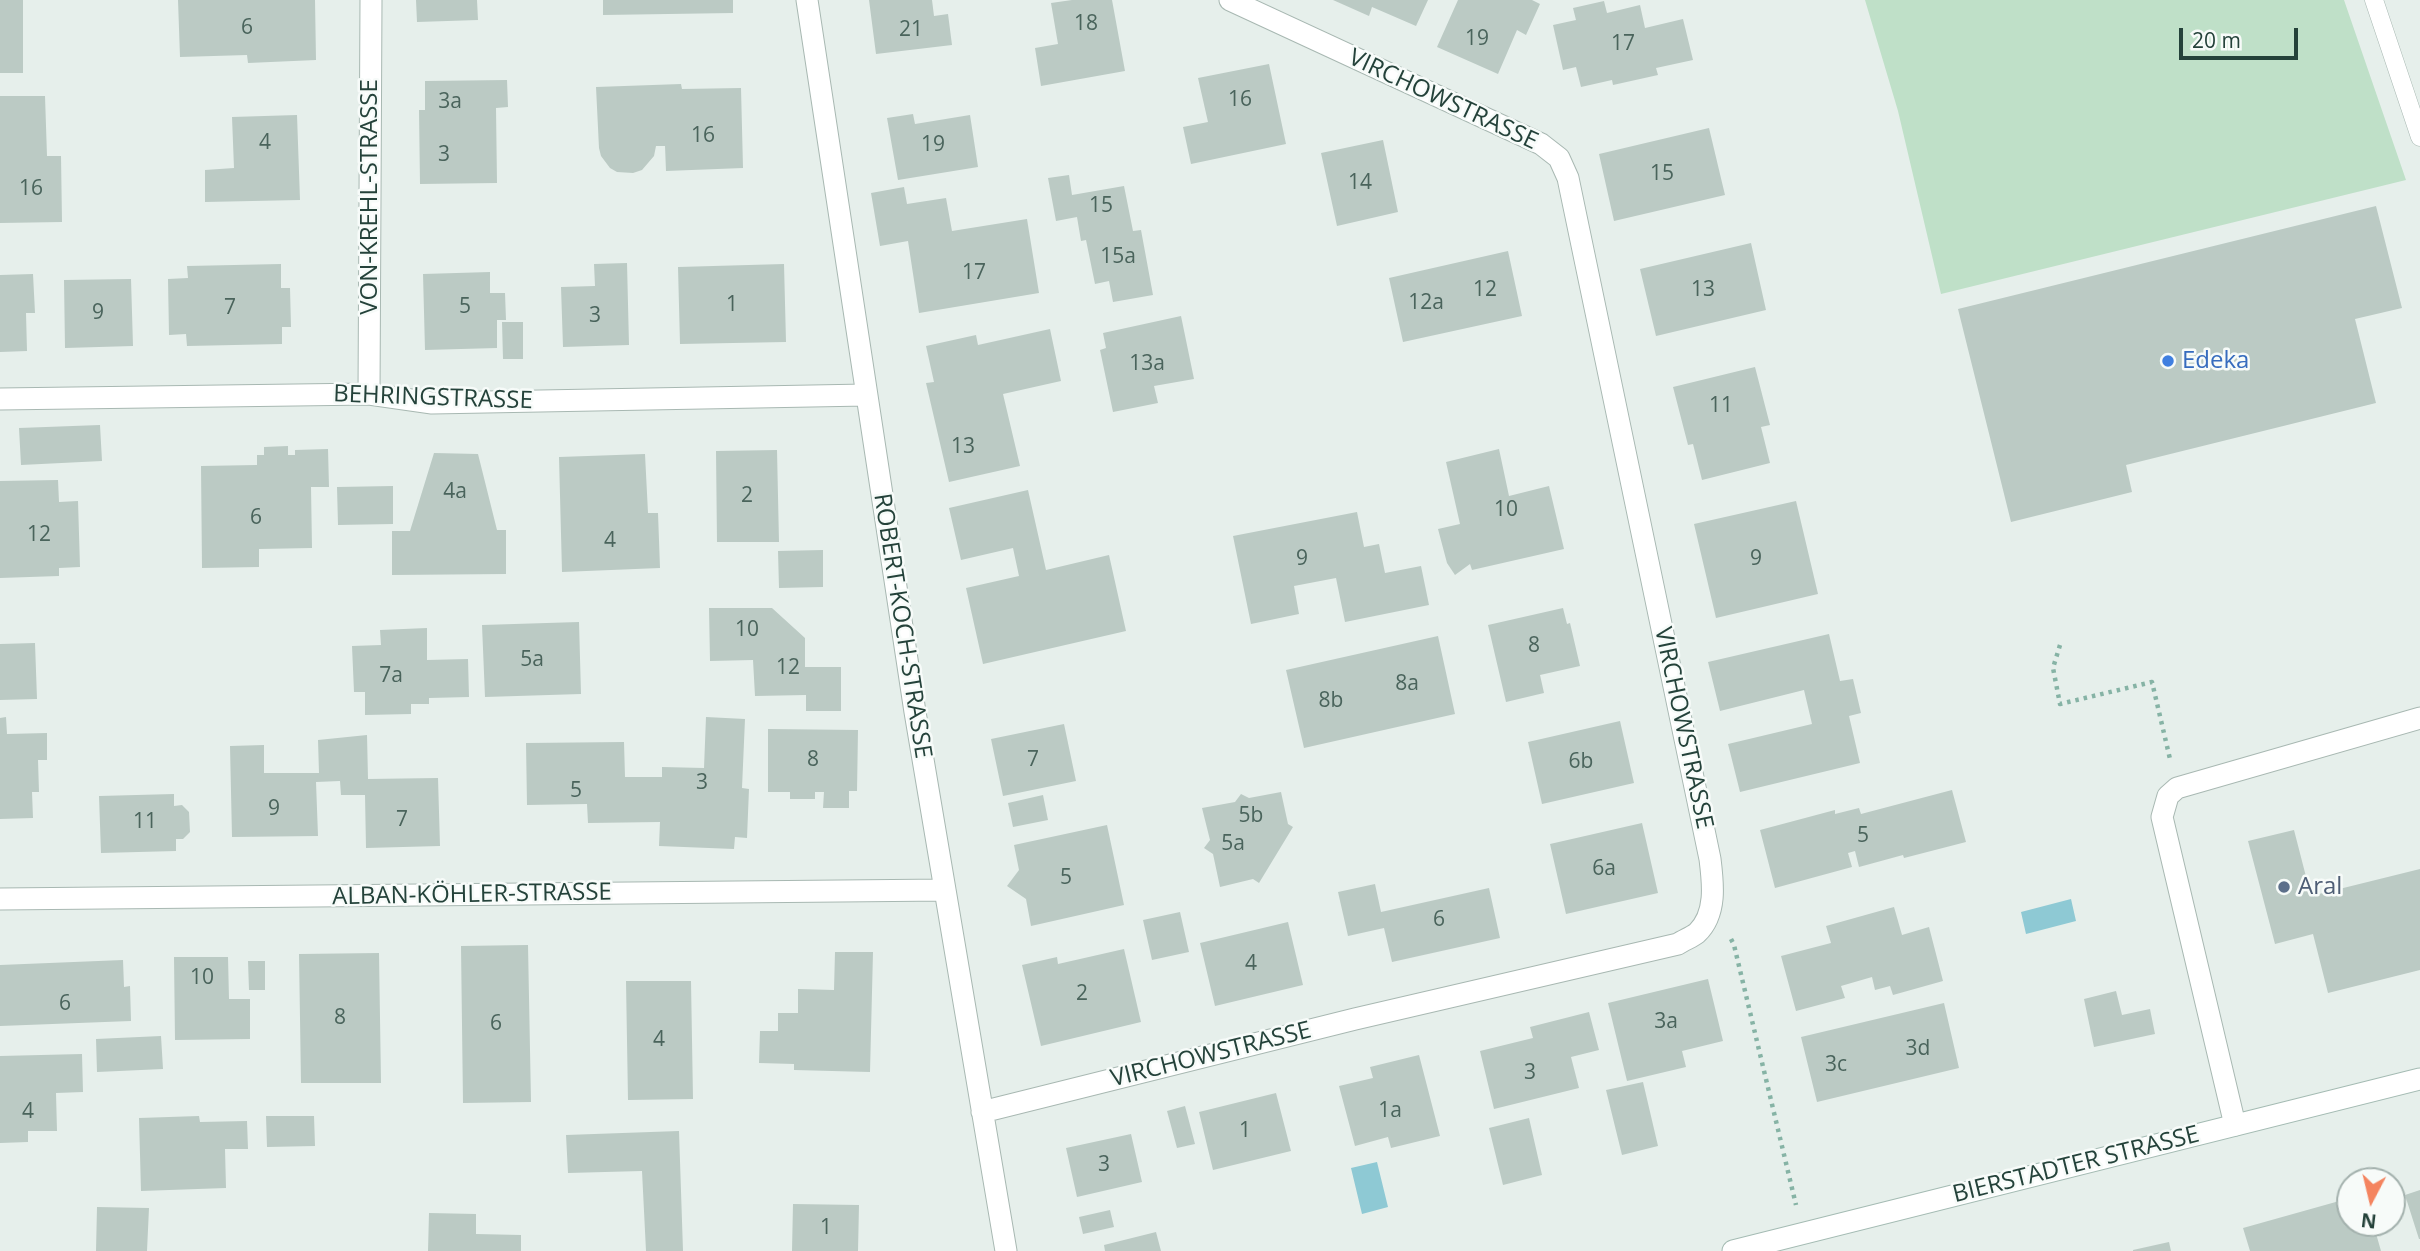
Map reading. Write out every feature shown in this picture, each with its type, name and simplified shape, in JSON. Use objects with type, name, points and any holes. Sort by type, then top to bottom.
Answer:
[{"type":"street","name":"VON-KREHL-STRASSE","points":[[369,394],[370,0]]},
{"type":"street","name":"ROBERT-KOCH-STRASSE","points":[[807,0],[944,890],[1006,1251]]},
{"type":"street","name":"VIRCHOWSTRASSE","points":[[982,1112],[1678,944],[1698,932],[1711,909],[1713,884],[1710,859],[1568,178],[1559,158],[1541,144],[1230,0]]},
{"type":"street","name":"BEHRINGSTRASSE","points":[[0,399],[369,394],[432,403],[866,395]]},
{"type":"street","points":[[2235,1125],[2162,817],[2168,796],[2177,788],[2420,718]]},
{"type":"street","name":"ALBAN-KÖHLER-STRASSE","points":[[0,899],[944,890]]},
{"type":"street","name":"BIERSTADTER STRASSE","points":[[1732,1251],[2420,1079]]},
{"type":"lane","points":[[2374,0],[2420,137]]},
{"type":"path","points":[[2060,645],[2053,668],[2060,704],[2152,682],[2165,740]]},
{"type":"path","points":[[1711,909],[1734,945],[1803,1234]]},
{"type":"green space","points":[[1865,0],[2344,0],[2406,180],[1941,294],[1898,111]]},
{"type":"water","points":[[2071,899],[2076,921],[2026,934],[2021,912]]},
{"type":"water","points":[[1377,1162],[1388,1207],[1362,1214],[1351,1168]]},
{"type":"building","points":[[0,0],[23,0],[23,73],[0,73]]},
{"type":"building","points":[[178,0],[315,0],[316,60],[248,63],[247,55],[180,57]]},
{"type":"building","points":[[416,0],[477,0],[478,20],[417,22]]},
{"type":"building","points":[[603,0],[733,0],[733,13],[603,15]]},
{"type":"building","points":[[869,0],[932,0],[934,16],[948,14],[952,45],[876,54]]},
{"type":"building","points":[[1112,0],[1125,71],[1041,86],[1035,48],[1058,44],[1051,3]]},
{"type":"building","points":[[1333,0],[1428,0],[1416,26],[1372,7],[1369,16]]},
{"type":"building","points":[[1458,0],[1532,0],[1540,4],[1526,35],[1517,30],[1498,74],[1437,47]]},
{"type":"building","points":[[1604,1],[1607,13],[1640,5],[1645,28],[1683,19],[1693,60],[1656,68],[1658,75],[1613,85],[1612,80],[1581,87],[1576,67],[1563,70],[1553,25],[1576,20],[1573,8]]},
{"type":"building","points":[[1269,64],[1286,144],[1191,164],[1183,127],[1208,122],[1198,78]]},
{"type":"building","points":[[507,80],[508,107],[496,108],[497,183],[420,184],[419,110],[425,110],[425,81]]},
{"type":"building","points":[[681,84],[682,89],[741,88],[743,168],[666,171],[665,146],[656,146],[654,156],[642,170],[633,173],[617,172],[610,168],[601,156],[599,148],[596,87]]},
{"type":"building","points":[[0,96],[45,96],[47,156],[61,156],[62,222],[0,223]]},
{"type":"building","points":[[913,114],[915,124],[970,115],[978,167],[898,180],[887,118]]},
{"type":"building","points":[[297,115],[300,200],[205,202],[205,170],[234,168],[232,117]]},
{"type":"building","points":[[1709,128],[1725,195],[1614,221],[1599,154]]},
{"type":"building","points":[[1383,140],[1398,212],[1337,226],[1321,153]]},
{"type":"building","points":[[1069,175],[1072,195],[1124,186],[1133,231],[1141,230],[1153,295],[1113,302],[1109,281],[1095,284],[1086,240],[1081,241],[1077,217],[1056,221],[1048,178]]},
{"type":"building","points":[[904,187],[907,204],[946,198],[952,231],[1027,219],[1039,293],[919,313],[908,241],[880,246],[871,193]]},
{"type":"building","name":"Edeka","points":[[2376,206],[2402,308],[2355,319],[2376,403],[2126,465],[2132,492],[2011,522],[1958,309]]},
{"type":"building","points":[[1751,243],[1766,310],[1656,336],[1640,269]]},
{"type":"building","points":[[1508,251],[1522,316],[1403,342],[1389,278]]},
{"type":"building","points":[[627,263],[629,345],[563,347],[561,287],[595,286],[594,264]]},
{"type":"building","points":[[281,264],[281,288],[290,288],[291,327],[282,327],[282,344],[187,346],[186,334],[169,335],[168,279],[188,278],[187,266]]},
{"type":"building","points":[[784,264],[786,342],[680,344],[678,267]]},
{"type":"building","points":[[490,272],[490,293],[505,293],[506,320],[497,320],[497,348],[425,350],[423,274]]},
{"type":"building","points":[[33,274],[35,313],[26,313],[27,351],[0,352],[0,275]]},
{"type":"building","points":[[131,279],[133,346],[65,348],[64,280]]},
{"type":"building","points":[[1181,316],[1194,379],[1154,386],[1158,403],[1113,412],[1100,350],[1106,348],[1103,333]]},
{"type":"building","points":[[502,322],[523,322],[523,359],[503,359]]},
{"type":"building","points":[[1050,329],[1061,381],[1003,394],[1020,466],[949,482],[926,383],[934,382],[926,346],[976,335],[978,345]]},
{"type":"building","points":[[1755,367],[1770,425],[1761,427],[1770,463],[1702,480],[1693,444],[1688,445],[1673,387]]},
{"type":"building","points":[[100,425],[102,461],[21,465],[19,428]]},
{"type":"building","points":[[288,446],[288,455],[295,455],[295,450],[328,449],[329,487],[311,487],[312,548],[259,549],[259,567],[202,568],[201,466],[257,465],[257,455],[264,455],[264,447]]},
{"type":"building","points":[[1499,449],[1509,496],[1549,486],[1564,549],[1472,570],[1470,564],[1455,575],[1447,563],[1438,529],[1460,524],[1446,462]]},
{"type":"building","points":[[777,450],[779,542],[717,542],[716,451]]},
{"type":"building","points":[[434,453],[478,454],[497,530],[506,530],[506,574],[392,575],[392,531],[410,531]]},
{"type":"building","points":[[645,454],[648,513],[658,513],[660,568],[562,572],[559,457]]},
{"type":"building","points":[[58,480],[59,502],[78,501],[80,567],[59,568],[59,576],[0,578],[0,481]]},
{"type":"building","points":[[393,486],[393,524],[338,525],[337,487]]},
{"type":"building","points":[[1028,490],[1046,570],[1109,555],[1126,631],[983,664],[966,588],[1019,576],[1013,548],[961,560],[949,508]]},
{"type":"building","points":[[1796,501],[1818,594],[1716,618],[1694,524]]},
{"type":"building","points":[[1357,512],[1364,547],[1379,544],[1385,573],[1421,566],[1429,605],[1345,622],[1336,578],[1294,586],[1299,614],[1251,624],[1233,536]]},
{"type":"building","points":[[823,550],[823,587],[779,588],[778,551]]},
{"type":"building","points":[[709,608],[772,608],[805,638],[805,667],[841,667],[841,711],[806,711],[806,695],[755,696],[753,660],[710,661]]},
{"type":"building","points":[[1563,608],[1567,624],[1570,623],[1580,666],[1540,675],[1544,693],[1506,702],[1488,625]]},
{"type":"building","points":[[579,622],[581,694],[485,697],[482,625]]},
{"type":"building","points":[[427,628],[427,660],[468,659],[469,697],[429,698],[429,704],[411,704],[411,714],[365,715],[365,692],[354,692],[352,646],[381,645],[380,630]]},
{"type":"building","points":[[1829,634],[1840,681],[1853,679],[1861,713],[1849,716],[1860,763],[1740,792],[1728,744],[1812,724],[1804,690],[1720,711],[1708,662]]},
{"type":"building","points":[[1438,636],[1455,714],[1304,748],[1286,670]]},
{"type":"building","points":[[35,643],[37,699],[0,700],[0,644]]},
{"type":"building","points":[[6,717],[7,734],[47,733],[47,760],[38,760],[39,792],[32,792],[33,818],[0,819],[0,718]]},
{"type":"building","points":[[706,717],[745,719],[742,788],[749,789],[747,838],[735,837],[734,849],[659,846],[660,822],[588,823],[587,804],[527,805],[526,743],[624,742],[625,777],[662,777],[662,767],[704,768]]},
{"type":"building","points":[[1620,721],[1634,783],[1542,804],[1528,742]]},
{"type":"building","points":[[1064,724],[1076,781],[1003,796],[991,739]]},
{"type":"building","points":[[768,729],[858,730],[857,791],[849,791],[849,808],[823,808],[824,792],[815,792],[815,799],[790,799],[790,792],[768,792]]},
{"type":"building","points":[[367,735],[368,779],[438,778],[440,846],[366,848],[365,795],[341,795],[340,781],[316,782],[318,836],[232,837],[230,746],[264,745],[264,773],[319,773],[318,740]]},
{"type":"building","points":[[1952,790],[1966,842],[1859,867],[1855,851],[1848,853],[1852,867],[1775,888],[1760,830],[1835,810],[1835,814],[1859,808],[1861,814]]},
{"type":"building","points":[[1281,792],[1288,824],[1293,827],[1259,883],[1253,879],[1220,887],[1213,854],[1204,848],[1210,840],[1202,808],[1235,802],[1241,794],[1249,798]]},
{"type":"building","points":[[174,794],[174,806],[182,805],[189,812],[190,832],[183,839],[176,839],[176,851],[101,853],[99,796]]},
{"type":"building","points":[[1043,795],[1048,820],[1013,827],[1008,803]]},
{"type":"building","points":[[1642,823],[1658,893],[1566,914],[1550,844]]},
{"type":"building","points":[[1107,825],[1124,905],[1031,926],[1026,899],[1007,886],[1019,870],[1014,845]]},
{"type":"building","points":[[2294,830],[2311,896],[2420,869],[2420,970],[2328,993],[2313,934],[2275,944],[2248,841]]},
{"type":"building","points":[[1375,884],[1381,912],[1489,888],[1500,938],[1392,962],[1384,928],[1348,936],[1338,892]]},
{"type":"building","points":[[1894,907],[1902,935],[1929,927],[1943,981],[1893,995],[1890,986],[1875,990],[1872,977],[1841,986],[1845,998],[1796,1011],[1781,956],[1831,943],[1826,926]]},
{"type":"building","points":[[1180,912],[1189,952],[1152,960],[1143,920]]},
{"type":"building","points":[[1288,922],[1303,985],[1215,1006],[1200,943]]},
{"type":"building","points":[[528,945],[531,1102],[463,1103],[461,946]]},
{"type":"building","points":[[1124,949],[1141,1022],[1041,1046],[1022,965],[1057,957],[1058,964]]},
{"type":"building","points":[[835,952],[873,952],[870,1072],[794,1070],[794,1064],[759,1063],[760,1031],[778,1031],[778,1013],[798,1013],[798,989],[834,990]]},
{"type":"building","points":[[379,953],[381,1083],[301,1083],[299,954]]},
{"type":"building","points":[[174,957],[228,957],[229,999],[250,999],[250,1039],[175,1040]]},
{"type":"building","points":[[123,960],[124,987],[130,986],[131,1021],[0,1026],[0,965]]},
{"type":"building","points":[[248,961],[265,961],[265,990],[249,990]]},
{"type":"building","points":[[1708,979],[1723,1041],[1682,1051],[1686,1067],[1627,1081],[1608,1003]]},
{"type":"building","points":[[626,981],[691,981],[693,1099],[628,1100]]},
{"type":"building","points":[[2116,991],[2122,1015],[2150,1009],[2155,1034],[2094,1047],[2084,999]]},
{"type":"building","points":[[1944,1003],[1959,1068],[1817,1102],[1801,1037]]},
{"type":"building","points":[[1589,1012],[1599,1050],[1571,1057],[1579,1088],[1494,1109],[1480,1051],[1533,1038],[1530,1027]]},
{"type":"building","points":[[161,1036],[163,1069],[97,1072],[96,1039]]},
{"type":"building","points":[[82,1054],[83,1092],[56,1093],[57,1131],[28,1131],[28,1142],[0,1143],[0,1056]]},
{"type":"building","points":[[1419,1055],[1440,1136],[1391,1148],[1388,1137],[1355,1146],[1339,1086],[1373,1078],[1370,1067]]},
{"type":"building","points":[[1643,1082],[1658,1146],[1622,1155],[1606,1090]]},
{"type":"building","points":[[1276,1093],[1291,1151],[1213,1170],[1199,1112]]},
{"type":"building","points":[[1185,1106],[1195,1144],[1177,1148],[1167,1111]]},
{"type":"building","points":[[199,1116],[200,1122],[247,1121],[248,1149],[225,1149],[226,1188],[141,1191],[139,1118]]},
{"type":"building","points":[[266,1116],[314,1116],[315,1146],[267,1147]]},
{"type":"building","points":[[1529,1118],[1542,1175],[1503,1185],[1489,1128]]},
{"type":"building","points":[[679,1131],[683,1251],[646,1251],[642,1171],[568,1173],[566,1135]]},
{"type":"building","points":[[1131,1134],[1142,1182],[1077,1197],[1066,1148]]},
{"type":"building","points":[[2420,1190],[2420,1239],[2406,1198],[2406,1195]]},
{"type":"building","points":[[2336,1202],[2336,1237],[2377,1237],[2381,1251],[2250,1251],[2243,1228]]},
{"type":"building","points":[[793,1204],[859,1205],[858,1251],[792,1251]]},
{"type":"building","points":[[97,1207],[149,1208],[147,1251],[96,1251]]},
{"type":"building","points":[[1110,1210],[1114,1227],[1083,1234],[1079,1217]]},
{"type":"building","points":[[429,1213],[476,1214],[476,1234],[521,1235],[521,1251],[428,1251]]},
{"type":"building","points":[[1156,1232],[1161,1251],[1105,1251],[1104,1245]]},
{"type":"building","points":[[2169,1242],[2171,1251],[2133,1251],[2133,1250]]},
{"type":"place","name":"Edeka","points":[[2168,361]]},
{"type":"place","name":"Aral","points":[[2284,887]]}]
